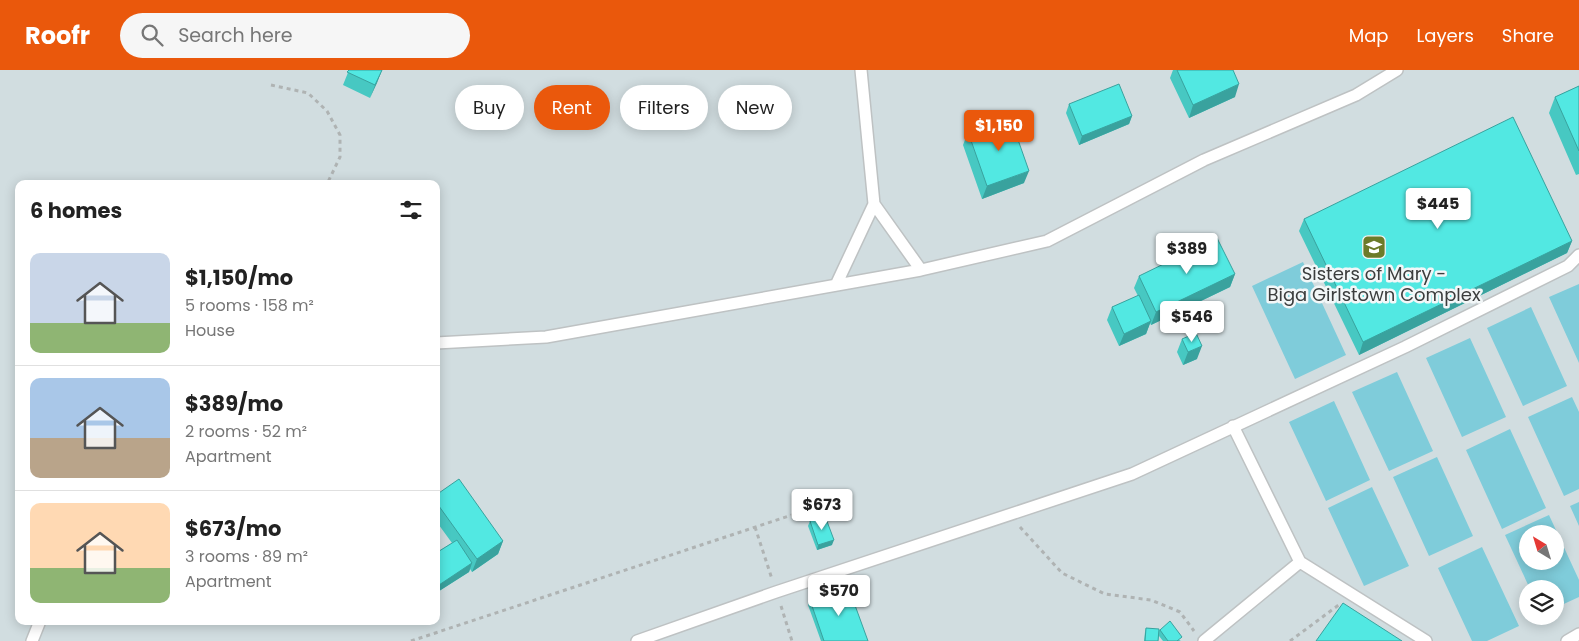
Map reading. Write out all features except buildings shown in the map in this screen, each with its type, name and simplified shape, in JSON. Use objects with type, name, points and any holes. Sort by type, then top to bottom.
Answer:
[{"type":"lane","points":[[861,70],[874,204],[922,270]]},
{"type":"lane","points":[[440,343],[546,337],[922,270],[1047,241],[1204,160],[1356,95],[1397,70]]},
{"type":"lane","points":[[836,285],[874,204]]},
{"type":"lane","points":[[637,641],[776,592],[1132,474],[1405,347],[1568,266],[1579,255]]},
{"type":"lane","points":[[1233,426],[1300,562],[1426,641]]},
{"type":"lane","points":[[1200,637],[1300,562]]},
{"type":"lane","points":[[32,641],[38,625]]},
{"type":"lane","points":[[1567,641],[1579,634]]},
{"type":"path","points":[[271,85],[308,93],[327,112],[340,135],[340,157],[329,180]]},
{"type":"path","points":[[411,641],[804,511]]},
{"type":"path","points":[[1010,515],[1062,574],[1105,594],[1151,600],[1180,612],[1200,637]]},
{"type":"path","points":[[1290,641],[1352,595]]},
{"type":"shaded area","points":[[0,70],[1579,70],[1579,641],[0,641]]},
{"type":"shaded area","points":[[1303,262],[1346,355],[1295,379],[1252,286]]},
{"type":"shaded area","points":[[1579,284],[1579,363],[1549,297]]},
{"type":"shaded area","points":[[1531,307],[1567,386],[1523,406],[1487,328]]},
{"type":"shaded area","points":[[1470,338],[1506,417],[1462,437],[1426,358]]},
{"type":"shaded area","points":[[1397,372],[1433,451],[1389,471],[1352,392]]},
{"type":"shaded area","points":[[1572,397],[1579,412],[1579,489],[1564,496],[1528,417]]},
{"type":"shaded area","points":[[1334,401],[1370,480],[1326,501],[1289,422]]},
{"type":"shaded area","points":[[1510,429],[1546,508],[1502,529],[1466,450]]},
{"type":"shaded area","points":[[1437,457],[1473,536],[1429,556],[1393,477]]},
{"type":"shaded area","points":[[1372,487],[1409,566],[1364,586],[1328,508]]},
{"type":"shaded area","points":[[1579,502],[1579,526],[1570,506]]},
{"type":"shaded area","points":[[1549,515],[1554,525],[1527,525]]},
{"type":"shaded area","points":[[1519,529],[1519,565],[1505,535]]},
{"type":"shaded area","points":[[1482,547],[1519,626],[1487,641],[1472,641],[1438,568]]},
{"type":"shaded area","points":[[1564,548],[1579,580],[1579,597],[1564,604],[1564,580],[1526,580],[1521,570],[1564,570]]},
{"type":"place","name":"Sisters of Mary - Biga Girlstown Complex","points":[[1374,247]]}]
